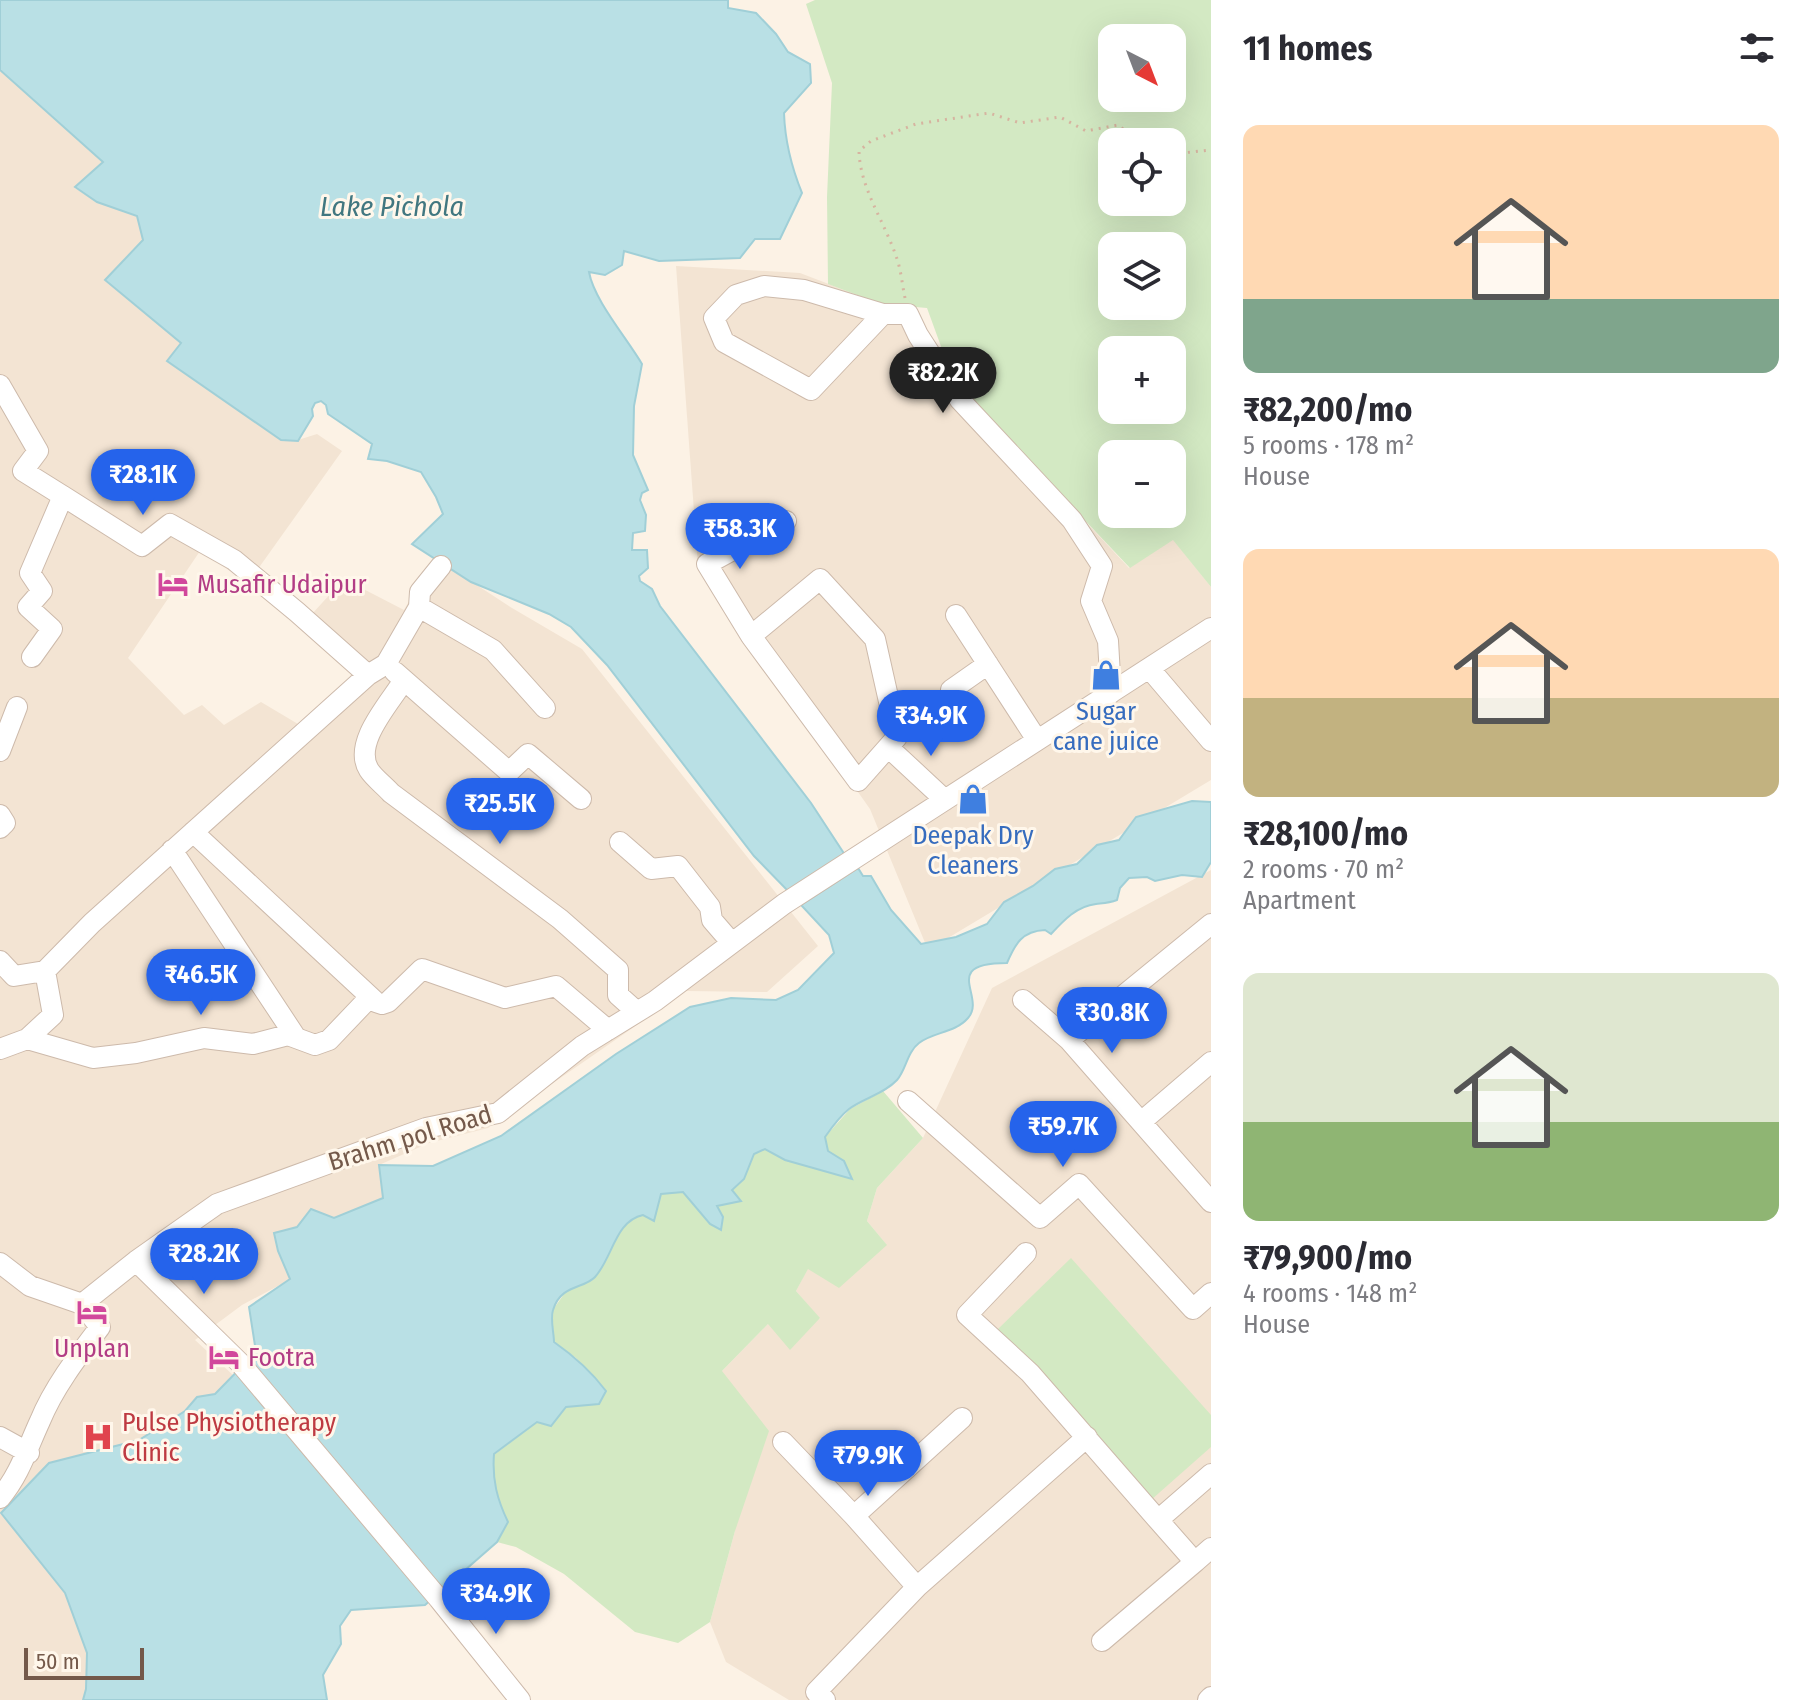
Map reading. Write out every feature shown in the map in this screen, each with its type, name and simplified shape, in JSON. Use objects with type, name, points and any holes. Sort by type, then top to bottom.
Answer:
[{"type":"street","points":[[883,314],[811,390],[724,342],[714,318],[736,295],[764,286],[804,290],[883,314],[908,314],[960,400],[1072,520],[1102,566],[1091,601],[1108,641],[1111,693]]},
{"type":"street","points":[[0,385],[38,451],[23,471],[142,546],[170,524],[234,560],[297,612],[377,670],[404,680],[509,772],[528,754],[581,799]]},
{"type":"street","points":[[32,657],[52,629],[28,607],[42,591],[30,573],[63,496]]},
{"type":"street","points":[[751,636],[820,579],[875,639],[897,737],[858,781],[751,636],[707,564],[786,521]]},
{"type":"street","points":[[0,961],[14,976],[45,971],[172,850],[377,670],[419,607],[420,592],[441,566]]},
{"type":"street","points":[[419,607],[493,650],[545,708]]},
{"type":"street","points":[[956,615],[1037,740]]},
{"type":"street","name":"Brahm pol Road","points":[[82,1304],[136,1261],[217,1204],[426,1128],[498,1113],[582,1046],[637,1012],[784,904],[1211,628]]},
{"type":"street","points":[[951,690],[988,664]]},
{"type":"street","points":[[1149,668],[1211,741]]},
{"type":"street","points":[[404,680],[378,718],[363,750],[369,770],[391,793],[560,919],[618,970],[618,995],[637,1012]]},
{"type":"street","points":[[0,751],[17,707]]},
{"type":"street","points":[[888,747],[945,800]]},
{"type":"street","points":[[0,815],[5,823],[0,828]]},
{"type":"street","points":[[193,832],[370,997],[382,1004],[388,1002],[422,969],[505,998],[556,986],[608,1030]]},
{"type":"street","points":[[620,842],[651,869],[678,866],[710,907],[712,920],[731,942]]},
{"type":"street","points":[[172,850],[295,1036]]},
{"type":"street","points":[[1069,1040],[1211,924]]},
{"type":"street","points":[[0,1049],[27,1039],[53,1015],[45,971]]},
{"type":"street","points":[[27,1039],[93,1058],[136,1053],[204,1038],[253,1044],[283,1035],[295,1036],[315,1045],[322,1043],[370,997]]},
{"type":"street","points":[[1023,1000],[1069,1040],[1209,1197]]},
{"type":"street","points":[[1141,1122],[1211,1062]]},
{"type":"street","points":[[908,1101],[1040,1218],[1079,1184],[1193,1309],[1211,1293]]},
{"type":"street","points":[[1026,1253],[967,1315],[1030,1373],[1195,1562]]},
{"type":"street","points":[[136,1261],[240,1363],[520,1700]]},
{"type":"street","points":[[0,1263],[30,1286],[82,1304],[100,1327],[76,1357],[47,1407],[13,1483],[0,1498]]},
{"type":"street","points":[[854,1516],[962,1418]]},
{"type":"street","points":[[0,1437],[29,1453]]},
{"type":"street","points":[[825,1700],[816,1692],[917,1587],[1087,1437]]},
{"type":"street","points":[[783,1442],[917,1587]]},
{"type":"street","points":[[1158,1520],[1211,1474]]},
{"type":"street","points":[[1102,1641],[1211,1548]]},
{"type":"path","points":[[908,314],[898,258],[867,188],[859,151],[871,141],[916,124],[989,113],[1020,123],[1060,117],[1086,131],[1098,129]]},
{"type":"path","points":[[1102,128],[1118,125],[1122,128]]},
{"type":"path","points":[[1186,153],[1211,150]]},
{"type":"shaded area","points":[[0,70],[103,162],[75,188],[97,202],[137,216],[181,343],[167,361],[281,440],[298,440],[317,434],[342,451],[248,583],[200,551],[128,658],[184,715],[202,705],[224,725],[261,702],[298,724],[354,674],[300,627],[344,579],[404,610],[434,557],[582,649],[818,946],[767,992],[686,991],[488,1128],[429,1143],[379,1165],[383,1198],[334,1218],[275,1233],[278,1251],[291,1279],[242,1305],[195,1340],[233,1375],[215,1394],[197,1397],[185,1411],[139,1440],[49,1463],[1,1513],[65,1593],[87,1653],[83,1700],[0,1700]]},
{"type":"shaded area","points":[[676,266],[800,273],[881,304],[1129,568],[1173,539],[1211,587],[1211,780],[928,950],[870,809],[698,566]]},
{"type":"shaded area","points":[[1211,870],[1211,1700],[789,1700],[726,1662],[710,1622],[735,1531],[722,1371],[768,1324],[820,1319],[796,1291],[808,1268],[886,1244],[867,1221],[877,1188],[923,1138],[992,988]]},
{"type":"green space","points":[[815,0],[1211,0],[1211,587],[1173,540],[1130,568],[954,382],[927,308],[881,304],[828,284],[827,197],[832,83],[806,4]]},
{"type":"green space","points":[[883,1091],[923,1138],[877,1188],[867,1221],[887,1245],[839,1288],[808,1269],[796,1291],[820,1318],[790,1350],[768,1324],[722,1371],[769,1431],[735,1531],[710,1622],[678,1643],[635,1632],[564,1574],[516,1547],[497,1542],[508,1522],[496,1489],[494,1455],[537,1422],[551,1426],[566,1407],[599,1403],[606,1391],[576,1358],[554,1342],[552,1311],[569,1287],[593,1280],[623,1225],[633,1217],[644,1215],[661,1194],[683,1192],[710,1224],[721,1230],[716,1206],[741,1201],[732,1190],[744,1178],[754,1154],[766,1149],[785,1160],[844,1161],[828,1151],[825,1137],[850,1109]]},
{"type":"green space","points":[[1071,1258],[1211,1415],[1211,1447],[1151,1500],[997,1330]]},
{"type":"water","name":"Lake Pichola","points":[[0,0],[728,0],[728,8],[756,13],[788,52],[810,64],[811,83],[784,113],[789,154],[802,193],[780,239],[755,239],[740,258],[659,261],[624,251],[622,265],[605,275],[589,272],[604,306],[642,364],[634,406],[633,455],[648,490],[642,493],[640,500],[646,515],[645,531],[633,533],[632,550],[647,550],[648,568],[639,576],[640,581],[652,589],[660,606],[811,803],[845,855],[788,891],[754,856],[607,665],[571,627],[549,614],[471,582],[412,544],[443,514],[421,472],[387,461],[368,459],[372,444],[328,414],[326,405],[321,401],[315,403],[313,416],[298,441],[281,440],[167,361],[181,343],[105,280],[143,240],[137,216],[97,202],[75,187],[103,162],[0,70]]},
{"type":"water","points":[[1192,801],[1211,802],[1211,862],[1202,877],[1182,875],[1155,881],[1147,877],[1129,878],[1120,888],[1117,900],[1089,905],[1077,911],[1051,934],[1045,930],[1030,933],[1016,944],[1007,963],[975,969],[970,975],[973,1001],[968,1018],[957,1027],[919,1043],[897,1080],[849,1109],[825,1137],[828,1151],[844,1161],[852,1179],[785,1160],[765,1149],[754,1154],[744,1179],[732,1190],[741,1201],[717,1206],[723,1217],[721,1230],[710,1224],[683,1192],[661,1194],[654,1221],[643,1215],[626,1224],[595,1277],[561,1296],[552,1314],[554,1342],[582,1364],[606,1391],[599,1404],[566,1407],[551,1426],[537,1422],[494,1454],[496,1489],[508,1522],[497,1542],[425,1605],[351,1610],[340,1626],[341,1644],[323,1675],[327,1700],[83,1700],[87,1653],[65,1593],[1,1513],[49,1463],[139,1440],[185,1411],[197,1397],[215,1394],[256,1352],[249,1307],[290,1279],[274,1233],[297,1227],[311,1209],[334,1218],[383,1198],[379,1165],[433,1166],[501,1136],[616,1054],[690,1007],[731,998],[776,1000],[798,990],[834,953],[829,935],[801,905],[858,868],[863,876],[871,876],[891,910],[921,944],[956,937],[987,924],[1004,902],[1055,869],[1077,864],[1097,845],[1119,840],[1136,817]]},
{"type":"place","name":"Musafir Udaipur","points":[[173,584]]},
{"type":"place","name":"Sugar cane juice","points":[[1106,675]]},
{"type":"place","name":"Deepak Dry Cleaners","points":[[973,799]]},
{"type":"place","name":"Unplan","points":[[92,1312]]},
{"type":"place","name":"Footra","points":[[224,1357]]},
{"type":"place","name":"Pulse Physiotherapy Clinic","points":[[98,1437]]}]
